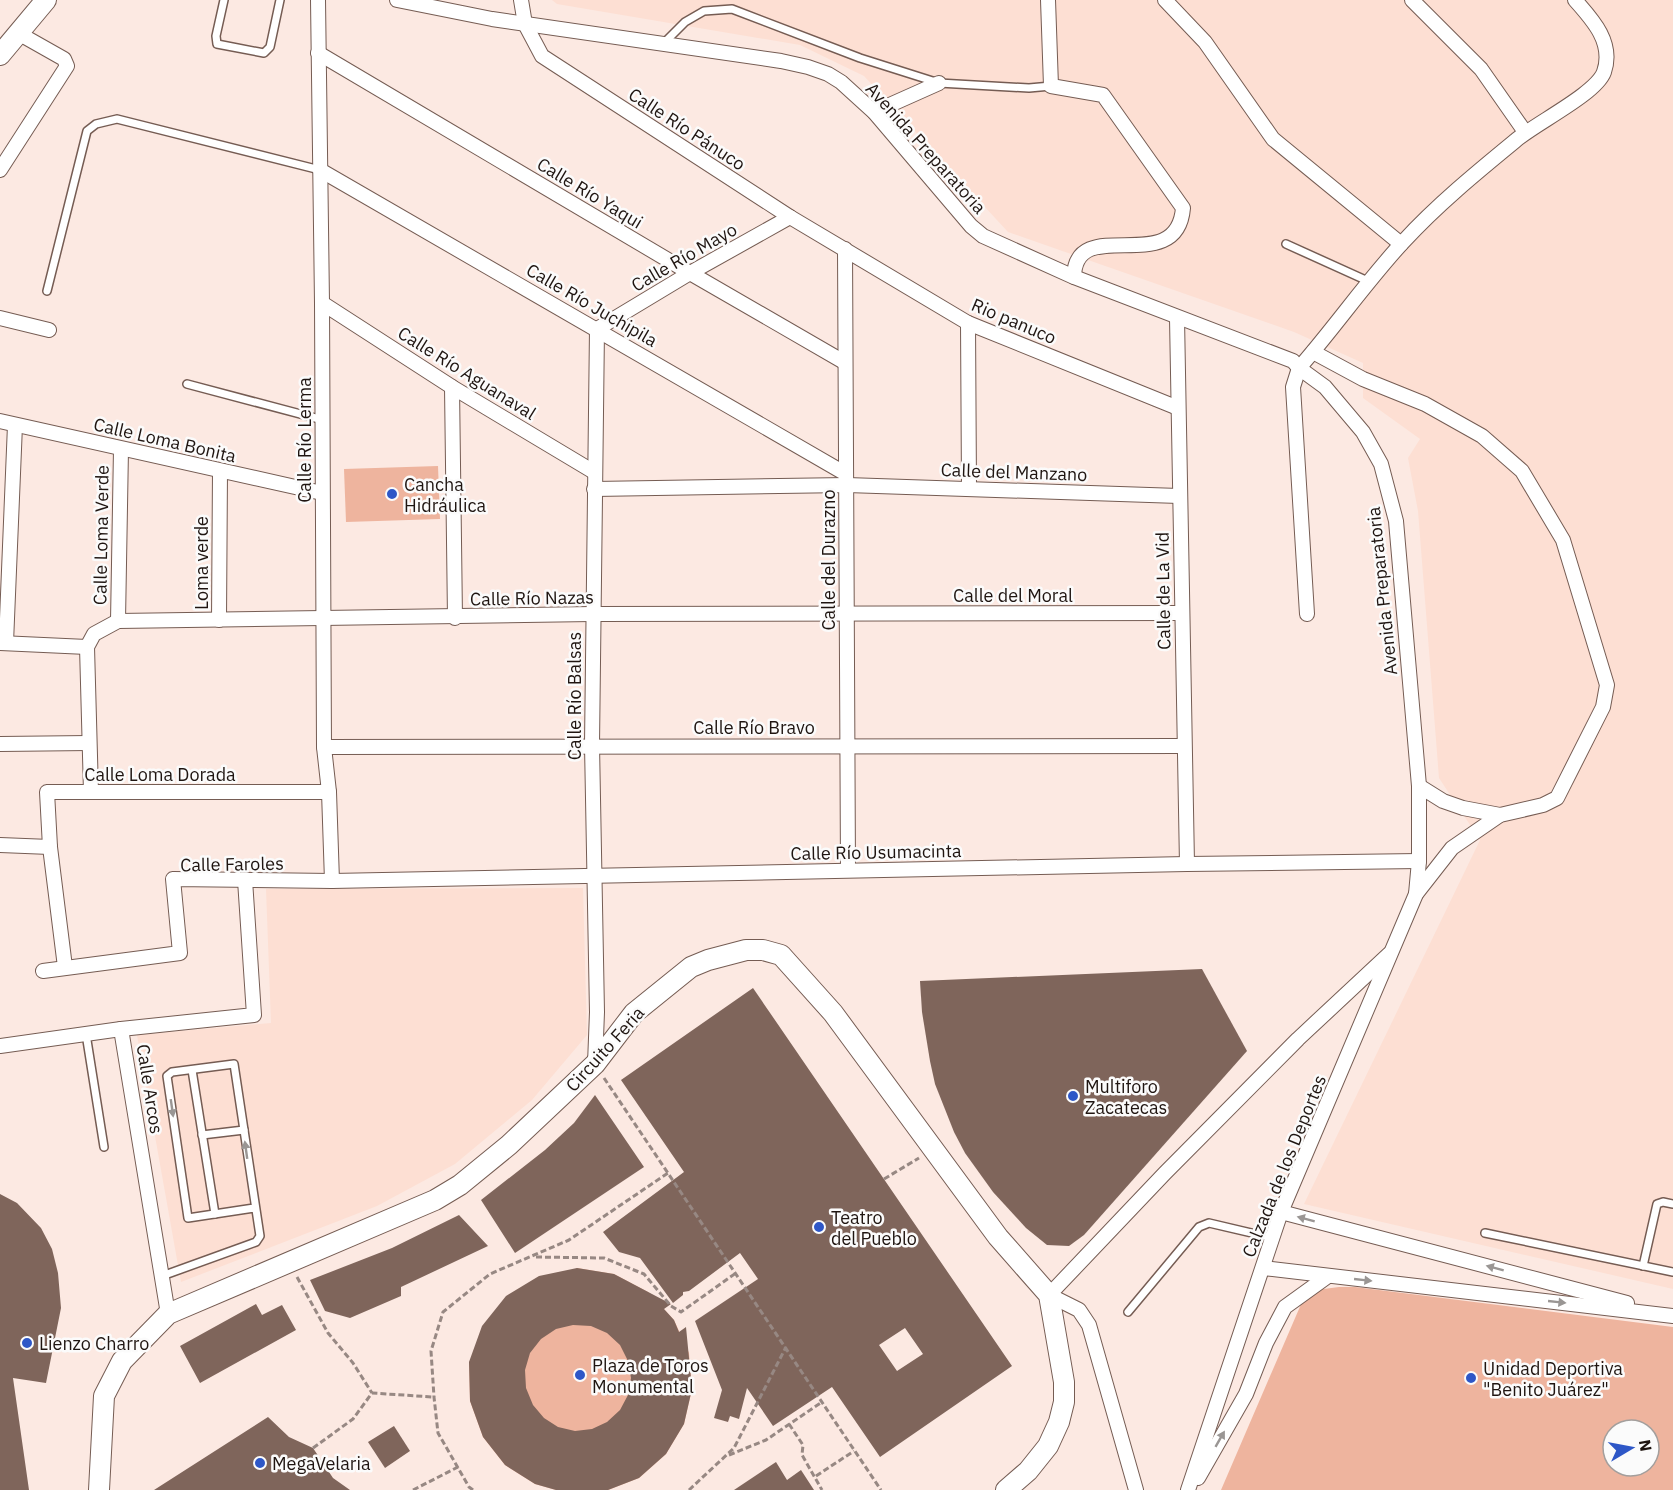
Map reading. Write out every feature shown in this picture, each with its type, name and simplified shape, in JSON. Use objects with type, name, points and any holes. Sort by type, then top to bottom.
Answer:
[{"type":"street","points":[[0,55],[46,0]]},
{"type":"street","name":"Calle Río Lerma","points":[[318,0],[324,747],[329,792],[332,881]]},
{"type":"street","name":"Avenida Preparatoria","points":[[397,0],[525,24],[781,61],[828,74],[841,82],[874,112],[971,226],[983,236],[1074,277],[1293,362],[1325,387],[1363,432],[1381,465],[1396,521],[1419,786],[1419,861],[1416,894]]},
{"type":"street","name":"Calle Río Pánuco","points":[[521,0],[525,24],[542,56],[790,217],[845,249]]},
{"type":"street","points":[[1048,0],[1051,86],[1103,95],[1183,208],[1182,220],[1170,237],[1156,243],[1094,247],[1080,255],[1074,270],[1074,277]]},
{"type":"street","points":[[1165,0],[1205,42],[1273,139],[1401,244]]},
{"type":"street","points":[[1413,0],[1481,69],[1525,132]]},
{"type":"street","points":[[1307,614],[1293,387],[1299,368],[1401,244],[1467,181],[1525,132],[1598,83],[1604,72],[1605,45],[1601,33],[1575,0]]},
{"type":"street","points":[[0,170],[67,66],[64,59],[18,33]]},
{"type":"street","name":"Calle Río Yaqui","points":[[318,53],[844,362]]},
{"type":"street","points":[[874,112],[939,83]]},
{"type":"street","name":"Calle Río Juchipila","points":[[320,170],[597,329],[846,479]]},
{"type":"street","name":"Calle Río Mayo","points":[[597,329],[790,217]]},
{"type":"street","name":"Rio panuco","points":[[845,249],[968,323],[1178,408]]},
{"type":"street","name":"Calle del Durazno","points":[[845,249],[848,870]]},
{"type":"street","name":"Calle Río Aguanaval","points":[[322,303],[452,387],[594,472]]},
{"type":"street","points":[[0,318],[49,330]]},
{"type":"street","name":"Calle de La Vid","points":[[1177,318],[1183,746],[1187,864]]},
{"type":"street","points":[[968,323],[969,488]]},
{"type":"street","name":"Calle Río Balsas","points":[[595,1064],[597,1012],[592,614],[597,329]]},
{"type":"street","points":[[1313,352],[1363,379],[1425,404],[1482,436],[1522,471],[1563,540],[1607,685],[1603,707],[1557,798],[1543,806],[1500,815],[1463,808],[1443,801],[1419,786]]},
{"type":"street","points":[[452,387],[455,618]]},
{"type":"street","name":"Calle Loma Bonita","points":[[0,421],[322,494]]},
{"type":"street","points":[[15,425],[3,643],[87,647]]},
{"type":"street","name":"Calle Loma Verde","points":[[118,621],[121,449]]},
{"type":"street","name":"Loma verde","points":[[118,621],[219,620],[220,471]]},
{"type":"street","points":[[594,489],[846,479]]},
{"type":"street","name":"Calle del Manzano","points":[[846,479],[969,488],[1179,496]]},
{"type":"street","name":"Calle del Moral","points":[[845,614],[1181,613]]},
{"type":"street","name":"Calle Río Nazas","points":[[219,620],[592,614],[845,614]]},
{"type":"street","points":[[91,792],[87,647],[94,634],[118,621]]},
{"type":"street","points":[[0,744],[89,743]]},
{"type":"street","name":"Calle Río Bravo","points":[[324,747],[1183,746]]},
{"type":"street","name":"Calle Loma Dorada","points":[[51,848],[47,792],[329,792]]},
{"type":"street","points":[[1416,894],[1452,848],[1500,815]]},
{"type":"street","points":[[0,845],[51,848],[65,967]]},
{"type":"street","name":"Calle Río Usumacinta","points":[[332,881],[1419,861]]},
{"type":"street","name":"Calle Faroles","points":[[43,971],[180,953],[173,879],[332,881]]},
{"type":"street","name":"Calle Arcos","points":[[168,1314],[121,1029],[254,1015],[245,880]]},
{"type":"street","name":"Calzada de los Deportes","points":[[1189,1490],[1281,1212],[1416,894]]},
{"type":"street","name":"Circuito Feria","points":[[99,1490],[104,1396],[122,1361],[168,1314],[435,1200],[460,1185],[509,1145],[595,1064],[634,1012],[691,967],[746,950],[763,950],[782,955],[833,1013],[998,1237],[1049,1295]]},
{"type":"street","points":[[1049,1295],[1165,1173],[1298,1039],[1392,951]]},
{"type":"street","points":[[0,1046],[121,1029]]},
{"type":"street","points":[[1281,1212],[1673,1315]]},
{"type":"street","points":[[1263,1268],[1673,1315]]},
{"type":"street","points":[[1189,1490],[1246,1394],[1266,1343],[1285,1306],[1328,1276]]},
{"type":"street","points":[[1006,1490],[1028,1471],[1048,1446],[1059,1422],[1064,1402],[1064,1382],[1049,1295]]},
{"type":"street","points":[[1049,1295],[1079,1310],[1089,1325],[1136,1490]]},
{"type":"lane","points":[[224,0],[216,36],[217,44],[264,53],[270,48],[280,0]]},
{"type":"lane","points":[[664,43],[685,22],[704,11],[732,9],[860,58],[939,83],[1029,88],[1051,86]]},
{"type":"lane","points":[[47,291],[87,131],[96,124],[117,119],[320,170]]},
{"type":"lane","points":[[1286,244],[1370,282]]},
{"type":"lane","points":[[187,384],[323,420]]},
{"type":"lane","points":[[86,1034],[104,1147]]},
{"type":"lane","points":[[162,1276],[256,1242],[260,1236],[234,1064],[172,1072],[167,1076],[188,1218],[255,1208]]},
{"type":"lane","points":[[192,1070],[215,1214]]},
{"type":"lane","points":[[202,1135],[244,1130]]},
{"type":"lane","points":[[1643,1266],[1657,1204],[1663,1202],[1673,1204]]},
{"type":"lane","points":[[1128,1311],[1199,1227],[1209,1223],[1273,1238]]},
{"type":"lane","points":[[1485,1233],[1673,1272]]},
{"type":"path","points":[[595,1064],[881,1490]]},
{"type":"path","points":[[884,1179],[933,1149]]},
{"type":"path","points":[[473,1490],[438,1433],[431,1352],[443,1312],[490,1274],[569,1240],[668,1173]]},
{"type":"path","points":[[534,1257],[604,1258],[644,1274],[671,1305],[681,1312],[736,1273]]},
{"type":"path","points":[[289,1263],[328,1333],[372,1393]]},
{"type":"path","points":[[689,1490],[734,1449],[786,1347]]},
{"type":"path","points":[[372,1393],[434,1397]]},
{"type":"path","points":[[313,1448],[353,1419],[372,1393]]},
{"type":"path","points":[[725,1457],[766,1440],[822,1401]]},
{"type":"path","points":[[789,1424],[803,1445],[802,1455],[822,1490]]},
{"type":"path","points":[[815,1476],[854,1451]]},
{"type":"path","points":[[413,1490],[458,1467]]},
{"type":"shaded area","points":[[552,0],[1673,0],[1673,1289],[1304,1204],[1480,840],[1439,778],[1418,511],[1408,458],[1420,439],[1363,398],[1363,363],[1294,332],[1008,232],[864,76],[800,45],[557,4]]},
{"type":"shaded area","name":"Cancha Hidráulica","points":[[438,466],[440,519],[346,522],[344,469]]},
{"type":"shaded area","points":[[583,888],[587,1035],[532,1100],[455,1164],[377,1206],[181,1282],[137,1035],[271,1023],[266,889]]},
{"type":"shaded area","name":"Plaza de Toros Monumental","points":[[577,1268],[614,1274],[648,1292],[674,1320],[689,1353],[692,1389],[684,1424],[666,1454],[639,1478],[608,1490],[556,1490],[535,1484],[505,1465],[483,1437],[470,1401],[469,1362]]},
{"type":"shaded area","name":"Unidad Deportiva \"Benito Juárez\"","points":[[1355,1287],[1673,1327],[1673,1490],[1221,1490],[1305,1295],[1316,1290]]},
{"type":"building","name":"Multiforo Zacatecas","points":[[1202,969],[1247,1051],[1084,1235],[1069,1246],[1047,1245],[1026,1228],[993,1192],[965,1153],[954,1132],[935,1084],[922,1012],[920,981]]},
{"type":"building","points":[[753,988],[1012,1366],[880,1457],[832,1387],[773,1426],[747,1388],[739,1419],[730,1416],[728,1422],[714,1418],[722,1390],[695,1321],[758,1279],[740,1253],[689,1291],[683,1292],[683,1295],[673,1303],[640,1258],[619,1252],[603,1232],[684,1172],[621,1080]],"holes":[[[905,1328],[923,1354],[897,1371],[879,1345]]]},
{"type":"building","points":[[595,1095],[644,1167],[515,1253],[481,1200],[545,1150],[574,1123]]},
{"type":"building","name":"Lienzo Charro","points":[[0,1194],[17,1203],[41,1228],[52,1249],[58,1273],[61,1308],[46,1383],[13,1378],[29,1490],[0,1490]]},
{"type":"building","points":[[459,1215],[488,1246],[401,1287],[401,1296],[350,1318],[325,1311],[310,1280],[392,1248]]},
{"type":"building","name":"Plaza de Toros Monumental","points":[[577,1268],[614,1274],[671,1304],[664,1309],[674,1320],[679,1332],[686,1327],[692,1389],[684,1424],[666,1454],[639,1478],[608,1490],[556,1490],[535,1484],[505,1465],[483,1437],[470,1401],[469,1362],[482,1326],[506,1296],[539,1276]],"holes":[[[573,1325],[591,1326],[607,1333],[620,1345],[628,1361],[631,1378],[628,1395],[620,1410],[607,1422],[592,1429],[575,1431],[558,1427],[544,1418],[533,1405],[526,1388],[525,1370],[530,1353],[541,1339],[556,1329]]]},
{"type":"building","points":[[256,1304],[262,1315],[282,1305],[296,1330],[200,1383],[180,1346]]},
{"type":"building","name":"MegaVelaria","points":[[268,1417],[289,1437],[313,1448],[333,1478],[350,1490],[154,1490]]},
{"type":"building","points":[[394,1426],[410,1451],[385,1468],[368,1442]]},
{"type":"building","points":[[776,1462],[787,1480],[801,1470],[814,1490],[734,1490]]},
{"type":"place","name":"Cancha Hidráulica","points":[[392,494]]},
{"type":"place","name":"Multiforo Zacatecas","points":[[1073,1096]]},
{"type":"place","name":"Teatro del Pueblo","points":[[819,1227]]},
{"type":"place","name":"Lienzo Charro","points":[[27,1343]]},
{"type":"place","name":"Plaza de Toros Monumental","points":[[580,1375]]},
{"type":"place","name":"Unidad Deportiva \"Benito Juárez\"","points":[[1471,1378]]},
{"type":"place","name":"MegaVelaria","points":[[260,1463]]}]
